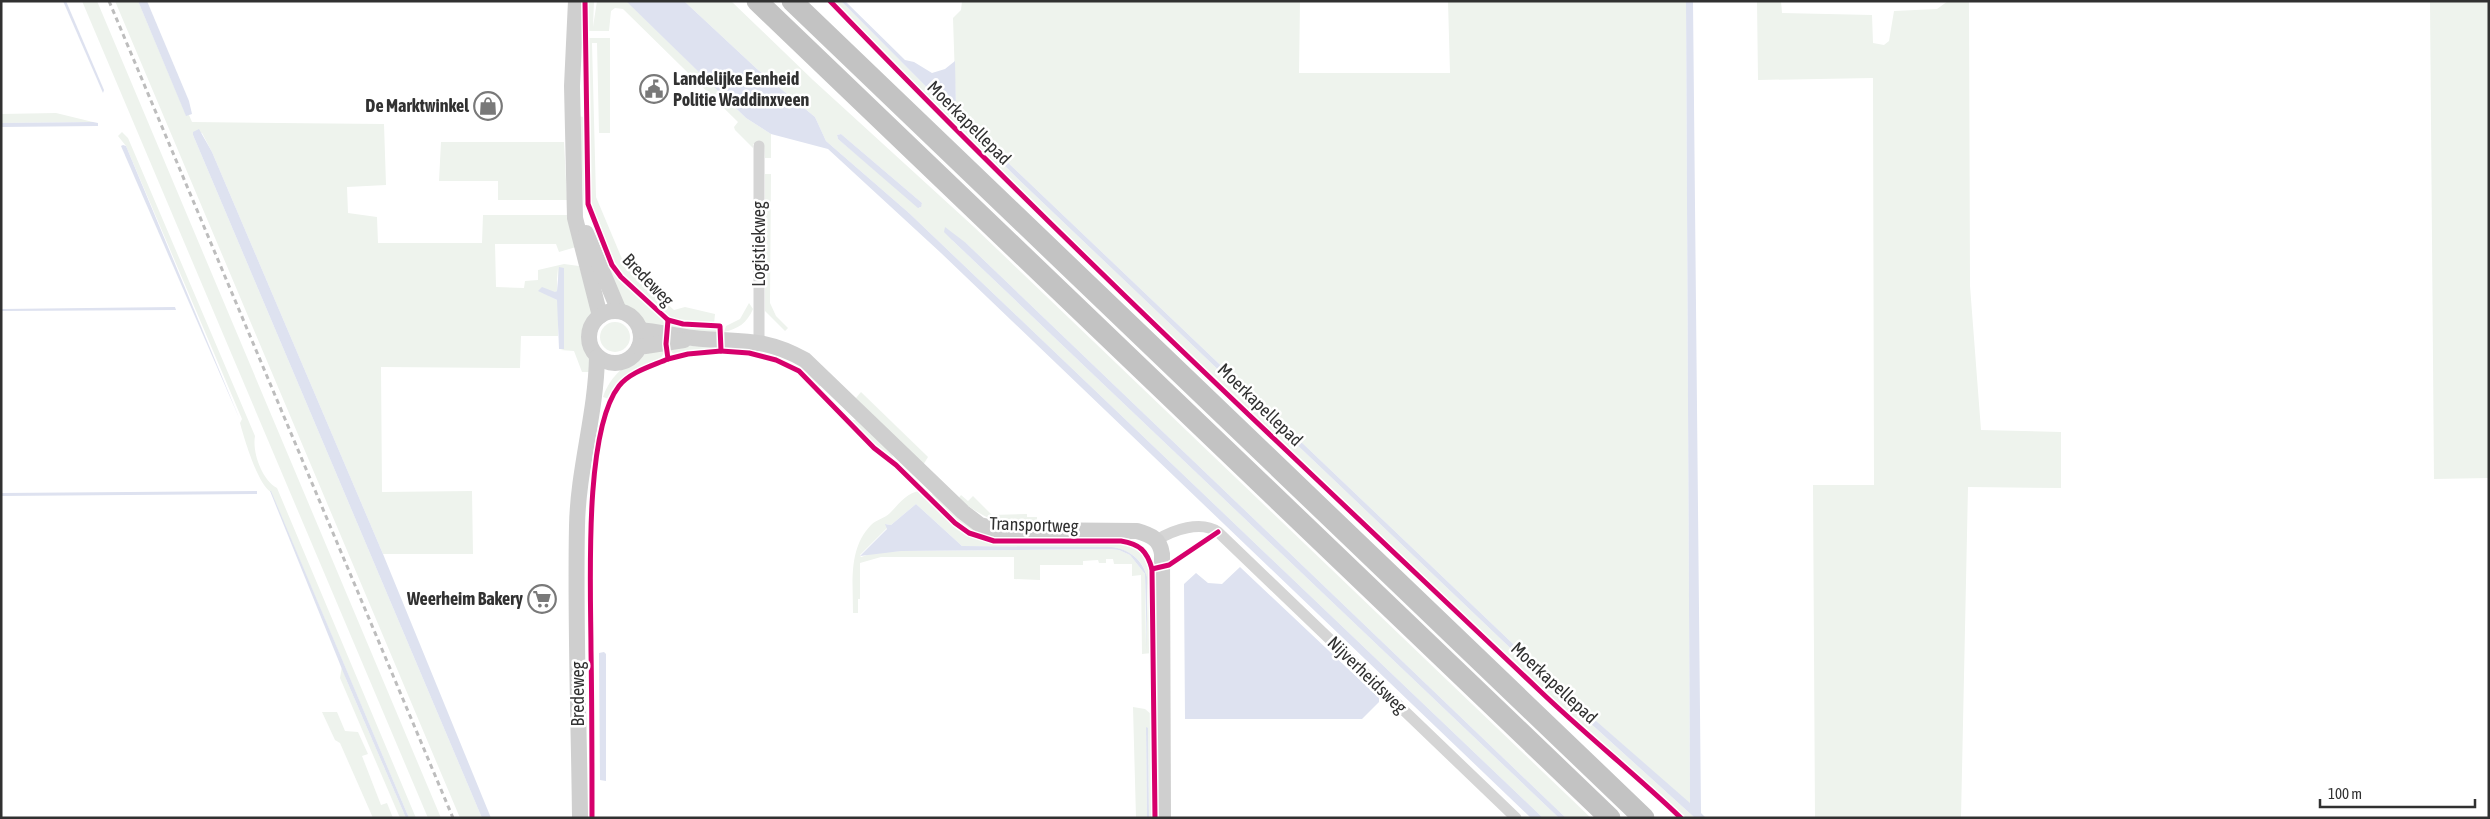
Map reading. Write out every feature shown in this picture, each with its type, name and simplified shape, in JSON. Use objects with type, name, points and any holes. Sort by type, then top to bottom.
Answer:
[{"type":"highway","points":[[757,1],[1610,818]]},
{"type":"highway","points":[[792,1],[1644,818]]},
{"type":"street","name":"Bredeweg","points":[[576,1],[572,86],[574,210],[578,239],[600,316]]},
{"type":"street","name":"Logistiekweg","points":[[759,146],[759,342]]},
{"type":"street","name":"Bredeweg","points":[[575,195],[586,233],[612,300],[619,311]]},
{"type":"street","points":[[619,311],[632,318],[640,330],[639,347],[629,360],[612,364],[597,357],[590,348],[588,336],[592,324],[600,316],[609,312],[619,311]]},
{"type":"street","name":"Transportweg","points":[[640,330],[694,338],[759,342],[784,349],[805,360],[963,512],[980,525],[999,530],[1137,531],[1157,540]]},
{"type":"street","name":"Transportweg","points":[[639,347],[694,338]]},
{"type":"street","name":"Bredeweg","points":[[580,818],[577,526],[581,476],[594,408],[597,357]]},
{"type":"street","name":"Bredeweg","points":[[594,408],[612,364]]},
{"type":"street","name":"Nijverheidsweg","points":[[1157,540],[1173,531],[1182,529],[1202,528],[1218,532],[1516,818]]},
{"type":"street","points":[[1157,540],[1162,554],[1163,818]]},
{"type":"shaded area","points":[[63,1],[66,1],[104,90],[103,93]]},
{"type":"shaded area","points":[[82,1],[97,1],[441,818],[428,818]]},
{"type":"shaded area","points":[[115,1],[138,1],[186,115],[189,115],[192,122],[384,124],[386,185],[347,187],[348,213],[377,217],[378,243],[482,243],[483,215],[567,215],[576,247],[559,252],[556,244],[495,244],[496,287],[524,288],[525,281],[538,280],[538,270],[564,264],[579,266],[592,309],[584,337],[585,347],[591,358],[589,372],[582,372],[574,351],[560,350],[564,349],[557,268],[557,291],[549,296],[557,300],[558,303],[558,336],[521,336],[520,368],[381,367],[382,492],[472,491],[473,554],[383,554],[212,152],[202,133],[193,135],[482,818],[460,818]]},
{"type":"shaded area","points":[[138,1],[147,1],[189,101],[192,114],[186,116]]},
{"type":"shaded area","points":[[586,1],[594,1],[593,27],[597,1],[626,1],[631,5],[746,118],[771,134],[771,158],[765,158],[764,144],[753,144],[753,148],[735,130],[734,127],[738,122],[623,9],[615,8],[611,11],[609,31],[586,31]]},
{"type":"shaded area","points":[[626,1],[684,1],[757,69],[815,117],[826,141],[909,213],[1543,818],[1531,818],[941,253],[828,149],[771,134],[746,118]]},
{"type":"shaded area","points":[[684,1],[731,1],[813,80],[974,227],[1591,818],[1566,818],[966,243],[952,240],[1559,818],[1543,818],[909,213],[826,141],[815,117],[757,69]],"holes":[[[841,134],[922,203],[920,208],[838,139],[837,135]]]},
{"type":"shaded area","points":[[833,1],[841,1],[1017,178],[1568,703],[1695,818],[1685,818],[1538,687],[1012,183]]},
{"type":"shaded area","points":[[841,1],[845,1],[905,60],[914,62],[932,73],[945,69],[955,61],[956,110],[958,115],[1571,699],[1690,803],[1686,1],[1693,1],[1701,813],[1706,818],[1695,818],[1568,703],[1017,178]]},
{"type":"shaded area","points":[[962,1],[1300,1],[1299,73],[1450,73],[1448,1],[1686,1],[1690,804],[1571,699],[958,115],[956,110],[953,18],[961,10]]},
{"type":"shaded area","points":[[1757,1],[1781,1],[1782,13],[1872,15],[1873,43],[1884,45],[1889,41],[1894,11],[1937,9],[1948,1],[1969,1],[1970,286],[1981,430],[2061,432],[2061,488],[1968,487],[1961,818],[1815,818],[1813,485],[1874,485],[1873,78],[1758,80]]},
{"type":"shaded area","points":[[2430,1],[2489,1],[2489,478],[2434,479]]},
{"type":"shaded area","points":[[587,38],[610,38],[610,133],[599,133],[597,43],[592,43],[596,197],[625,266],[674,310],[685,307],[715,314],[714,324],[671,318],[629,282],[611,259],[590,200]]},
{"type":"shaded area","points":[[56,113],[93,122],[1,123],[1,114]]},
{"type":"shaded area","points":[[579,116],[583,117],[586,205],[584,208]]},
{"type":"shaded area","points":[[1,123],[98,123],[98,126],[1,127]]},
{"type":"shaded area","points":[[199,129],[212,152],[383,554],[491,818],[482,818],[193,135],[193,132]]},
{"type":"shaded area","points":[[122,132],[128,138],[255,436],[255,450],[259,465],[267,479],[277,488],[416,818],[409,818],[271,492],[261,480],[248,450],[240,423],[242,419],[126,146],[118,136]]},
{"type":"shaded area","points":[[841,134],[922,203],[921,207],[918,208],[838,139],[837,135]]},
{"type":"shaded area","points":[[441,142],[564,142],[567,200],[498,200],[498,181],[439,181]]},
{"type":"shaded area","points":[[121,146],[126,146],[240,420]]},
{"type":"shaded area","points":[[765,174],[771,174],[770,303],[776,316],[788,328],[785,331],[765,311]]},
{"type":"shaded area","points":[[945,227],[966,243],[1566,818],[1559,818],[952,240],[944,232]]},
{"type":"shaded area","points":[[604,255],[616,275],[661,315],[665,326],[647,325],[622,304],[600,256]]},
{"type":"shaded area","points":[[559,267],[564,268],[564,349],[559,349],[557,300],[538,291],[542,287],[557,291]]},
{"type":"shaded area","points":[[749,303],[753,309],[745,322],[734,329],[724,332],[726,326],[740,319]]},
{"type":"shaded area","points":[[175,307],[176,310],[1,311],[1,309]]},
{"type":"shaded area","points":[[615,322],[626,326],[630,337],[626,348],[615,352],[604,348],[600,337],[604,326]]},
{"type":"shaded area","points":[[670,323],[714,328],[718,332],[669,330]]},
{"type":"shaded area","points":[[691,346],[718,347],[674,355],[669,348]]},
{"type":"shaded area","points":[[664,348],[660,359],[626,376],[618,384],[609,399],[603,397],[607,387],[619,371],[645,354]]},
{"type":"shaded area","points":[[810,371],[820,381],[820,390],[806,376]]},
{"type":"shaded area","points":[[821,391],[851,420],[860,420],[890,450],[895,462],[860,431]]},
{"type":"shaded area","points":[[861,392],[928,457],[923,465],[856,398]]},
{"type":"shaded area","points":[[257,491],[257,494],[1,496],[1,493]]},
{"type":"shaded area","points":[[270,491],[409,818],[406,818],[346,679]]},
{"type":"shaded area","points":[[920,491],[954,525],[964,532],[986,541],[998,543],[1114,542],[1130,544],[1140,549],[1148,560],[1151,572],[1153,600],[1152,653],[1142,654],[1141,575],[1132,576],[1132,564],[1114,564],[1113,559],[1106,559],[1106,563],[1099,563],[1098,560],[1083,561],[1083,565],[1040,565],[1040,580],[1014,579],[1014,557],[881,557],[860,563],[860,599],[858,599],[858,613],[853,613],[853,566],[858,545],[873,523],[888,515],[904,499]],"holes":[[[916,504],[962,546],[1111,547],[1127,551],[1140,561],[1145,571],[1148,597],[1146,650],[1145,574],[1130,555],[1119,550],[901,551],[876,552],[861,557],[860,555],[887,528],[886,524],[891,525]]]},
{"type":"shaded area","points":[[928,493],[935,495],[961,519],[1057,539],[1007,540],[995,539],[971,532],[948,515]]},
{"type":"shaded area","points":[[961,495],[968,501],[973,496],[992,515],[1027,514],[1027,517],[1037,517],[1037,525],[1003,523],[986,517],[958,499]]},
{"type":"shaded area","points":[[916,504],[962,546],[1111,547],[1129,552],[1142,565],[1147,577],[1147,650],[1145,574],[1130,555],[1119,550],[901,551],[860,556],[887,529],[885,524],[891,525]]},
{"type":"shaded area","points":[[1240,567],[1379,698],[1379,702],[1362,719],[1185,719],[1184,584],[1196,573],[1208,583],[1222,584]]},
{"type":"shaded area","points":[[604,652],[606,654],[606,781],[600,780],[599,653]]},
{"type":"shaded area","points":[[342,666],[406,818],[400,818],[340,678]]},
{"type":"shaded area","points":[[1133,707],[1145,709],[1152,715],[1153,818],[1149,818],[1148,728],[1146,728],[1147,818],[1136,818]]},
{"type":"shaded area","points":[[322,712],[337,712],[345,731],[358,732],[368,754],[362,756],[381,805],[387,803],[393,818],[373,818],[340,743],[335,740]]},
{"type":"shaded area","points":[[1146,727],[1148,728],[1149,818],[1147,818]]},
{"type":"railway","points":[[109,1],[453,818]]},
{"type":"cycle path","points":[[585,1],[588,204],[612,265],[621,277],[668,320],[666,344],[668,359],[635,373],[619,386],[607,408],[599,438],[594,474],[590,553],[592,818]]},
{"type":"cycle path","name":"Moerkapellepad","points":[[830,1],[916,90],[1181,350],[1557,707],[1681,818]]},
{"type":"cycle path","points":[[668,320],[683,324],[720,326],[721,351],[688,354],[668,359]]},
{"type":"cycle path","points":[[721,351],[749,353],[776,360],[799,371],[874,448],[896,465],[955,523],[969,533],[994,541],[1121,541],[1142,549],[1148,557],[1152,569],[1155,818]]},
{"type":"cycle path","points":[[1152,569],[1169,565],[1218,532]]},
{"type":"place","name":"Landelijke Eenheid Politie Waddinxveen","points":[[654,89]]},
{"type":"place","name":"De Marktwinkel","points":[[488,106]]},
{"type":"place","name":"Weerheim Bakery","points":[[542,599]]}]
